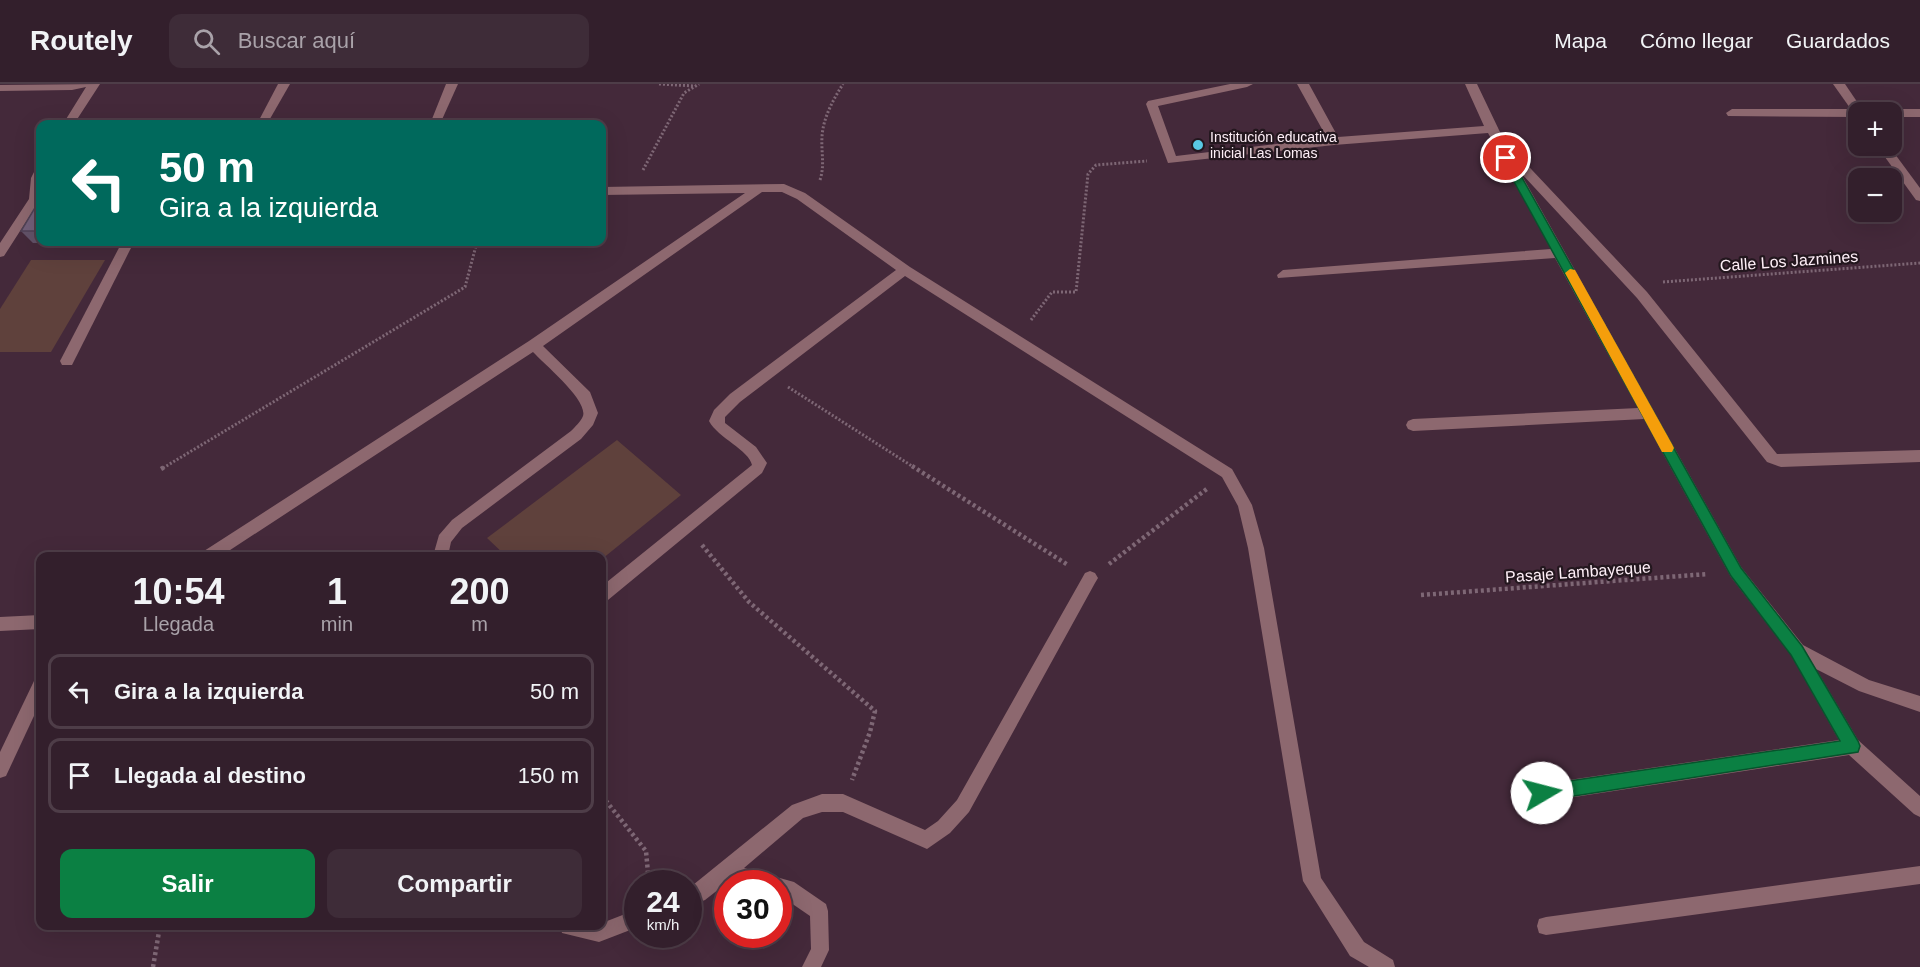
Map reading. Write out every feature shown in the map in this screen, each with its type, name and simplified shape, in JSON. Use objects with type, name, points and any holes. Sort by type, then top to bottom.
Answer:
[{"type":"street","points":[[0,88],[72,87],[86,84]]},
{"type":"street","points":[[72,120],[94,84]]},
{"type":"street","points":[[264,120],[284,84]]},
{"type":"street","points":[[437,120],[452,84]]},
{"type":"street","points":[[1247,84],[1152,104],[1172,160],[1334,141],[1493,134],[1642,295],[1772,458],[1780,461],[1920,456]]},
{"type":"street","points":[[1303,84],[1334,141]]},
{"type":"street","points":[[1472,84],[1493,134],[1736,572],[1797,650],[1852,746],[1920,808]]},
{"type":"street","points":[[1839,84],[1852,102]]},
{"type":"street","points":[[1732,113],[1848,112]]},
{"type":"street","points":[[1902,113],[1920,113]]},
{"type":"street","points":[[1890,156],[1920,197]]},
{"type":"street","points":[[215,552],[534,345],[759,189]]},
{"type":"street","points":[[606,191],[784,189],[801,196],[905,270],[1227,473],[1245,505],[1256,548],[1312,881],[1357,949],[1386,967]]},
{"type":"street","points":[[0,253],[36,203]]},
{"type":"street","points":[[67,361],[126,246]]},
{"type":"street","points":[[1283,275],[1559,253]]},
{"type":"street","points":[[606,592],[757,469],[760,463],[757,455],[721,430],[716,421],[719,414],[735,398],[905,270]]},
{"type":"street","points":[[442,552],[444,540],[457,524],[576,435],[588,421],[591,412],[585,396],[534,345]]},
{"type":"street","points":[[1413,425],[1648,413]]},
{"type":"street","points":[[727,870],[798,811],[822,803],[843,804],[927,840],[944,827],[963,806],[1090,578]]},
{"type":"street","points":[[0,624],[36,622]]},
{"type":"street","points":[[1797,650],[1865,686],[1920,705]]},
{"type":"street","points":[[0,770],[36,694]]},
{"type":"street","points":[[1542,793],[1852,746]]},
{"type":"street","points":[[1546,926],[1920,875]]},
{"type":"street","points":[[702,891],[714,881]]},
{"type":"street","points":[[792,891],[819,911],[820,950],[811,967]]},
{"type":"street","points":[[586,930],[599,933],[624,923]]},
{"type":"path","points":[[659,84],[695,87]]},
{"type":"path","points":[[639,190],[642,171],[684,93],[699,84]]},
{"type":"path","points":[[801,196],[820,180],[825,166],[822,136],[831,104],[843,84]]},
{"type":"path","points":[[1015,340],[1052,292],[1076,292],[1088,174],[1096,165],[1172,160]]},
{"type":"path","points":[[160,469],[465,287],[476,246]]},
{"type":"path","name":"Calle Los Jazmines","points":[[1660,282],[1920,263]]},
{"type":"path","points":[[767,374],[1090,578],[1227,473]]},
{"type":"path","points":[[685,527],[749,602],[874,711],[870,732],[843,804]]},
{"type":"path","name":"Pasaje Lambayeque","points":[[1421,595],[1736,572]]},
{"type":"path","points":[[606,801],[646,851],[648,870]]},
{"type":"path","points":[[153,967],[159,930]]},
{"type":"shaded area","points":[[31,260],[105,260],[51,352],[0,352],[0,309]]},
{"type":"shaded area","points":[[617,440],[681,495],[606,556],[606,552],[502,552],[487,538]]},
{"type":"building","points":[[36,206],[36,231],[21,231]]},
{"type":"slow traffic","points":[[1570,273],[1667,448]]},
{"type":"place","name":"Institución educativa inicial Las Lomas","points":[[1198,145]]},
{"type":"route","points":[[1506,158],[1736,572],[1797,650],[1852,746],[1542,793]]}]
